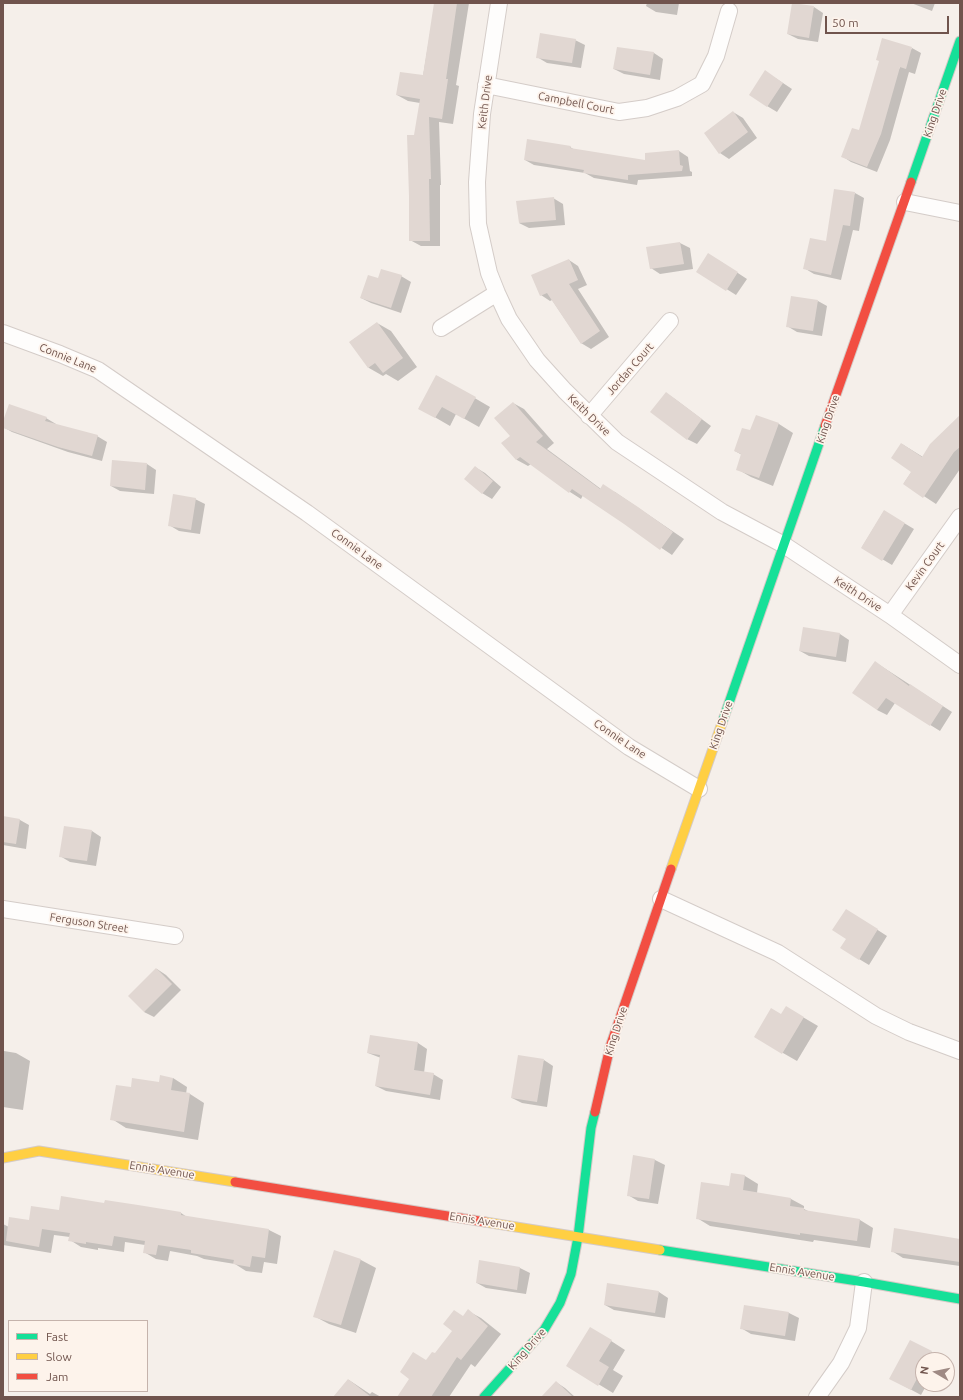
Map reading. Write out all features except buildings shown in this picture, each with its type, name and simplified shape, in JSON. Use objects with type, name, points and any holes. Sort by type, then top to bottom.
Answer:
[{"type":"street","name":"Keith Drive","points":[[499,3],[482,114],[477,182],[478,224],[489,273],[497,293],[509,319],[537,360],[589,416],[617,442],[722,512],[784,545],[890,615],[960,665]]},
{"type":"street","name":"Campbell Court","points":[[486,85],[619,112],[648,108],[677,98],[702,84],[716,56],[729,11]]},
{"type":"street","name":"King Drive","points":[[484,1397],[544,1330],[560,1303],[571,1274],[578,1237],[591,1128],[610,1047],[960,41]]},
{"type":"street","points":[[904,202],[960,212]]},
{"type":"street","points":[[441,328],[497,293]]},
{"type":"street","name":"Jordan Court","points":[[589,416],[670,321]]},
{"type":"street","name":"Connie Lane","points":[[3,333],[98,370],[307,513],[629,746],[699,789]]},
{"type":"street","name":"Kevin Court","points":[[890,615],[960,517]]},
{"type":"street","points":[[661,899],[778,953],[876,1016],[909,1032],[960,1051]]},
{"type":"street","name":"Ferguson Street","points":[[3,909],[175,936]]},
{"type":"street","name":"Ennis Avenue","points":[[3,1158],[39,1151],[960,1298]]},
{"type":"street","points":[[817,1397],[841,1363],[858,1328],[864,1282]]},
{"type":"traffic: fast","points":[[911,182],[960,41]]},
{"type":"traffic: fast","points":[[722,723],[825,426]]},
{"type":"traffic: fast","points":[[484,1397],[544,1330],[560,1303],[571,1274],[578,1237],[591,1128],[595,1112]]},
{"type":"traffic: fast","points":[[660,1250],[864,1282],[960,1299]]},
{"type":"traffic: slow","points":[[671,869],[722,723]]},
{"type":"traffic: slow","points":[[3,1158],[39,1151],[235,1182]]},
{"type":"traffic: slow","points":[[485,1222],[660,1250]]},
{"type":"traffic: jam","points":[[825,426],[911,182]]},
{"type":"traffic: jam","points":[[595,1112],[610,1047],[671,869]]},
{"type":"traffic: jam","points":[[235,1182],[485,1222]]}]
